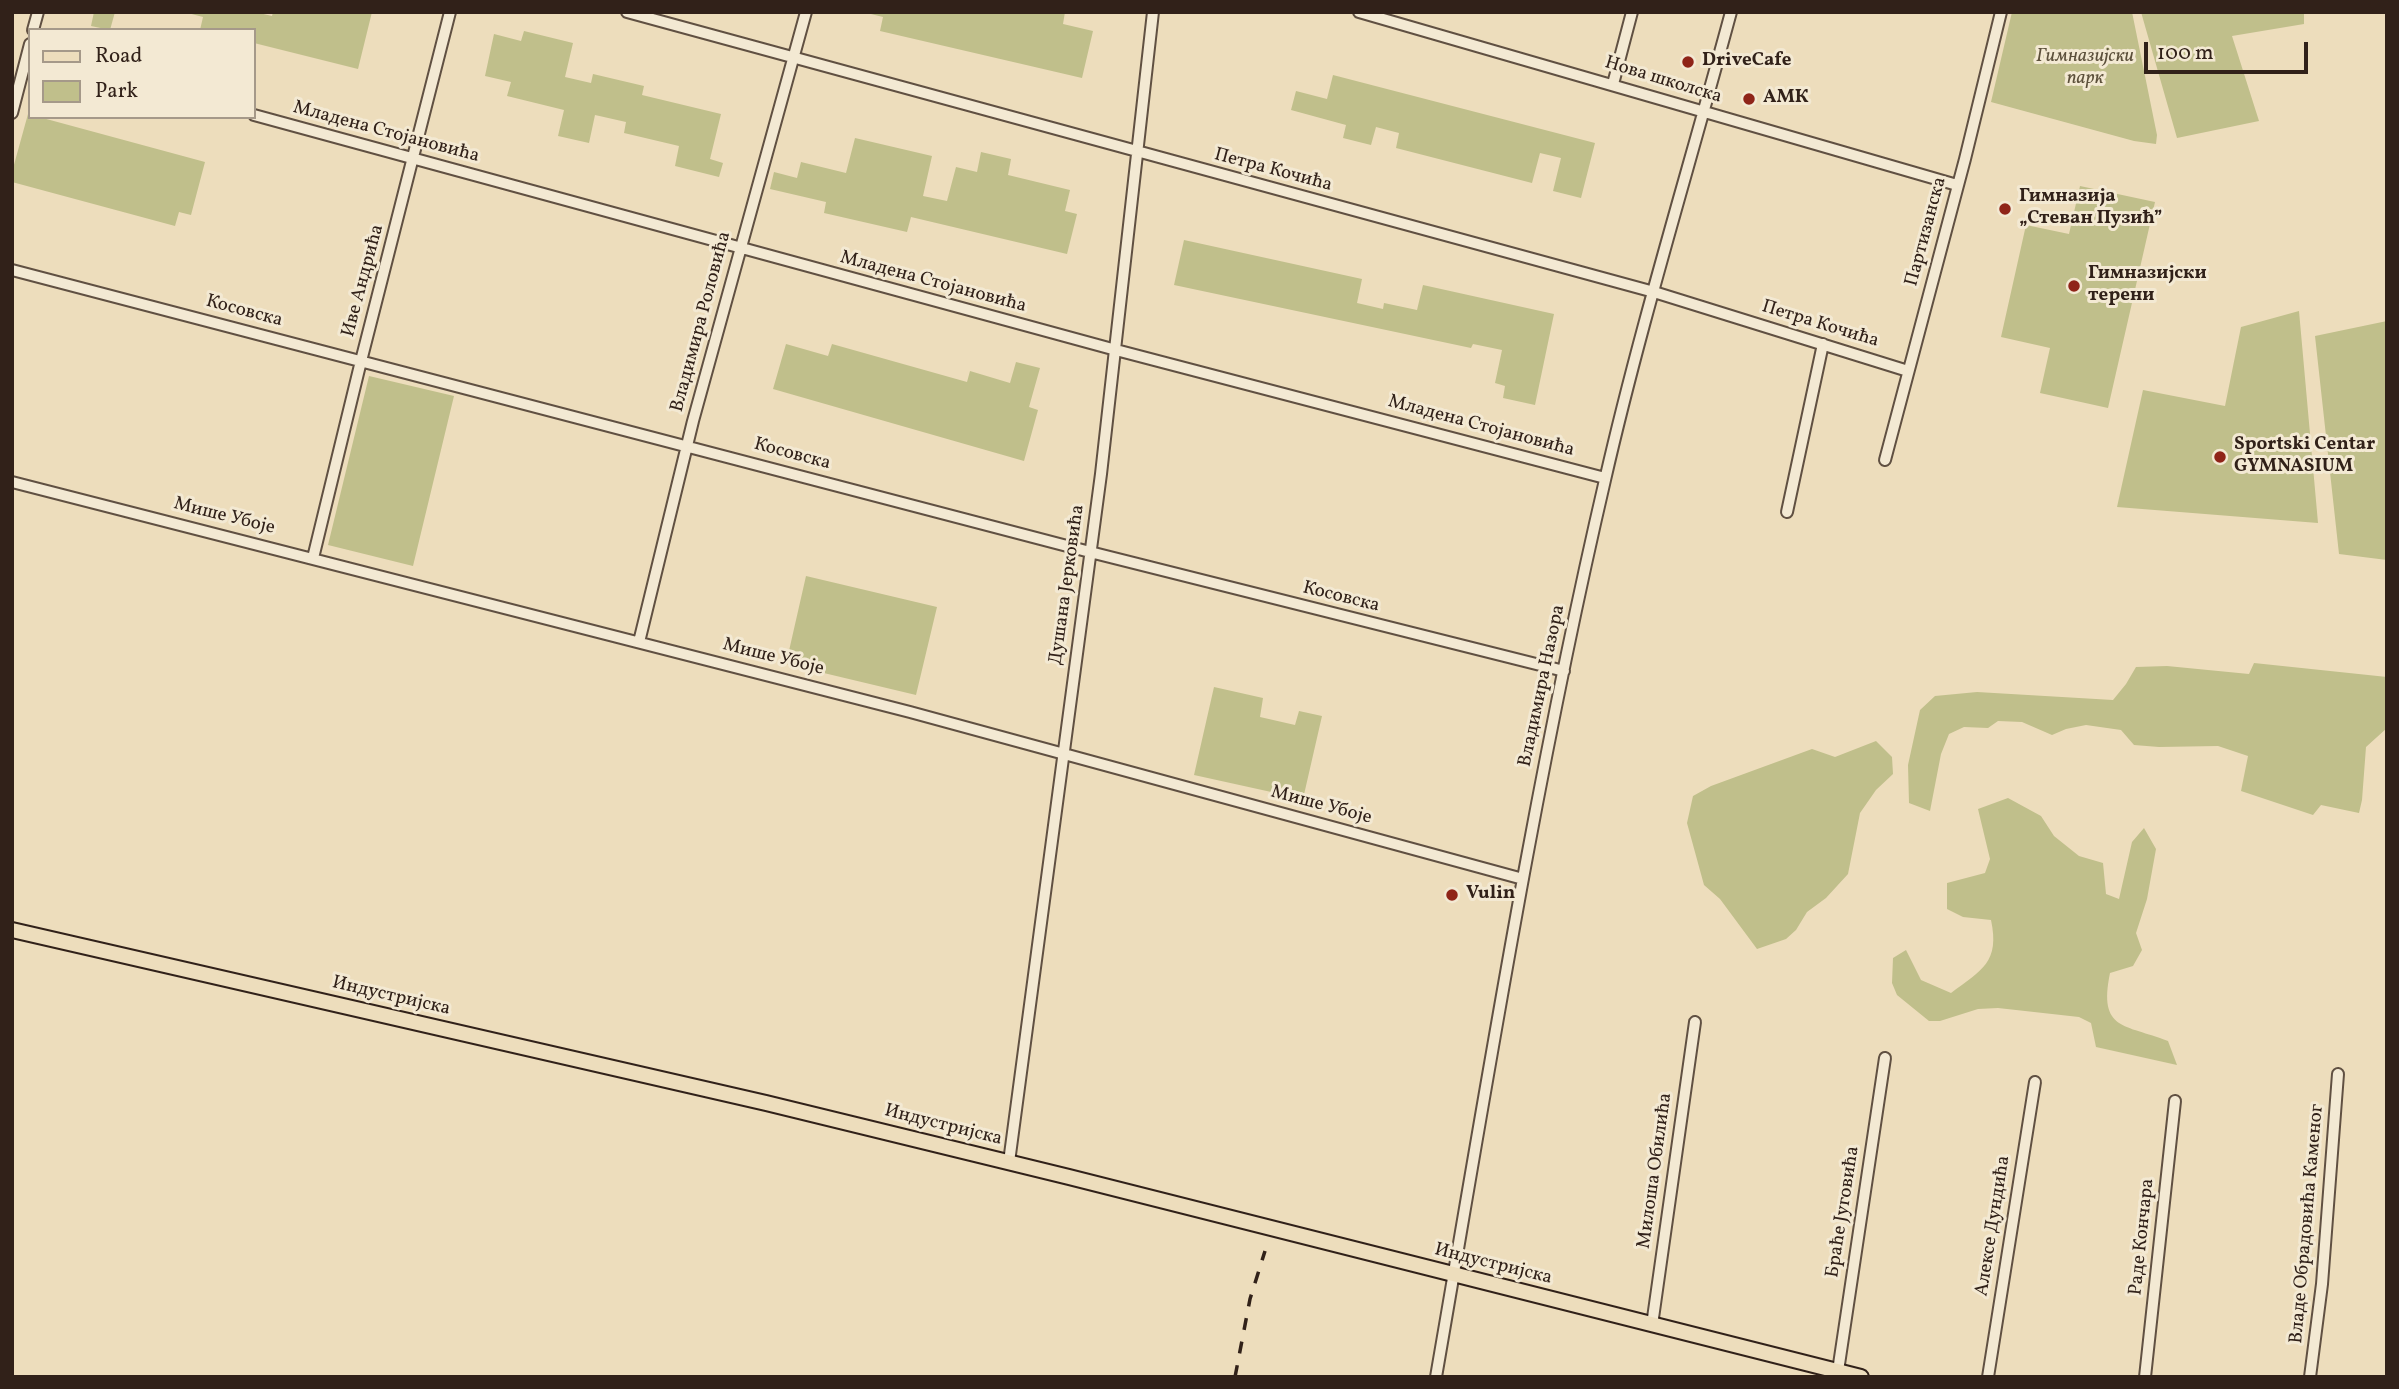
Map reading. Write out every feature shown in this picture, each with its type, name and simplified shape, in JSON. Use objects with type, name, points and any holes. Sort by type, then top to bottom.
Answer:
[{"type":"main road","name":"Индустријска","points":[[12,930],[694,1086],[1009,1162],[1861,1377]]},
{"type":"street","name":"Иве Андрића","points":[[313,558],[450,12]]},
{"type":"street","name":"Петра Кочића","points":[[627,12],[1654,292],[1908,371]]},
{"type":"street","name":"Владимира Роловића","points":[[639,642],[687,446],[806,12]]},
{"type":"street","name":"Душана Јерковића","points":[[1009,1162],[1116,350],[1153,12]]},
{"type":"street","name":"Нова школска","points":[[1359,12],[1957,185]]},
{"type":"street","points":[[1613,84],[1632,12]]},
{"type":"street","name":"Владимира Назора","points":[[1436,1377],[1523,879],[1605,478],[1731,12]]},
{"type":"street","name":"Партизанска","points":[[1885,460],[2001,12]]},
{"type":"street","points":[[12,113],[28,54]]},
{"type":"street","name":"Младена Стојановића","points":[[256,116],[1116,350],[1605,478]]},
{"type":"street","name":"Косовска","points":[[12,270],[1090,552],[1564,671]]},
{"type":"street","points":[[1787,512],[1823,344]]},
{"type":"street","name":"Мише Убоје","points":[[12,481],[1063,752],[1523,879]]},
{"type":"street","name":"Милоша Обилића","points":[[1652,1325],[1695,1022]]},
{"type":"street","name":"Браће Југовића","points":[[1838,1371],[1885,1058]]},
{"type":"street","name":"Владе Обрадовића Каменог","points":[[2310,1377],[2322,1284],[2338,1074]]},
{"type":"street","name":"Алексе Дундића","points":[[1989,1377],[2035,1082]]},
{"type":"street","name":"Раде Кончара","points":[[2145,1377],[2175,1101]]},
{"type":"green space","points":[[94,12],[115,12],[111,28],[91,26]]},
{"type":"green space","points":[[184,12],[255,12],[272,16],[273,12],[372,12],[358,69],[256,44],[256,28],[200,28],[203,17]]},
{"type":"green space","points":[[863,12],[1065,12],[1063,24],[1093,31],[1082,78],[880,31],[883,17]]},
{"type":"green space","name":"Гимназијски парк","points":[[2012,12],[2132,12],[2157,135],[2156,144],[2134,141],[1991,102]]},
{"type":"green space","points":[[2141,12],[2304,12],[2304,24],[2232,36],[2259,121],[2177,138]]},
{"type":"green space","points":[[524,31],[573,43],[565,77],[591,83],[593,74],[644,86],[642,95],[721,114],[710,159],[723,163],[719,177],[675,166],[679,146],[624,133],[626,122],[595,115],[589,143],[558,136],[564,110],[507,96],[511,82],[485,76],[494,34],[521,41]]},
{"type":"green space","points":[[1333,75],[1595,143],[1581,198],[1553,191],[1561,158],[1540,153],[1532,183],[1396,148],[1399,133],[1376,127],[1371,145],[1343,138],[1346,125],[1291,110],[1296,91],[1327,99]]},
{"type":"green space","points":[[28,114],[28,119],[46,119],[205,162],[191,215],[179,212],[175,226],[12,182],[12,172]]},
{"type":"green space","points":[[855,138],[932,156],[923,196],[947,201],[956,167],[977,172],[981,152],[1011,159],[1008,175],[1070,190],[1065,211],[1077,214],[1067,254],[911,217],[907,232],[824,213],[826,202],[770,189],[774,172],[797,178],[801,162],[846,173]]},
{"type":"green space","name":"Гимназијски терени","points":[[2080,186],[2155,202],[2108,408],[2040,393],[2050,348],[2001,337],[2026,225],[2069,234]]},
{"type":"green space","points":[[1184,240],[1362,279],[1357,303],[1383,309],[1384,303],[1417,310],[1423,285],[1554,314],[1535,405],[1503,398],[1505,386],[1495,383],[1502,350],[1473,344],[1471,348],[1174,285]]},
{"type":"green space","name":"Sportski Centar GYMNASIUM","points":[[2299,311],[2318,523],[2117,507],[2143,390],[2225,406],[2241,327]]},
{"type":"green space","points":[[2387,321],[2387,560],[2339,554],[2315,336]]},
{"type":"green space","points":[[786,344],[828,356],[832,344],[967,382],[970,371],[1010,383],[1016,362],[1040,368],[1029,407],[1038,410],[1024,461],[773,389]]},
{"type":"green space","points":[[369,376],[454,396],[413,566],[328,545]]},
{"type":"green space","points":[[806,576],[937,607],[916,695],[786,664]]},
{"type":"green space","points":[[2254,663],[2387,677],[2387,728],[2366,747],[2359,813],[2321,805],[2313,815],[2241,791],[2248,756],[2218,746],[2134,745],[2121,730],[2086,725],[2052,735],[2022,722],[1998,721],[1988,728],[1964,727],[1949,734],[1941,754],[1930,811],[1909,803],[1908,765],[1920,710],[1935,696],[1977,692],[2113,700],[2136,667],[2167,666],[2249,674]]},
{"type":"green space","points":[[1214,687],[1263,698],[1260,717],[1295,725],[1299,711],[1322,716],[1303,799],[1194,775]]},
{"type":"green space","points":[[1876,741],[1892,757],[1893,774],[1876,790],[1860,813],[1848,874],[1826,898],[1807,912],[1796,930],[1786,939],[1757,949],[1720,899],[1704,885],[1687,823],[1693,796],[1711,786],[1812,749],[1835,757]]},
{"type":"green space","points":[[2008,798],[2041,816],[2054,836],[2079,856],[2103,863],[2106,894],[2119,899],[2132,842],[2144,828],[2156,849],[2147,899],[2136,933],[2142,950],[2133,966],[2110,973],[2108,1006],[2118,1022],[2168,1041],[2177,1065],[2096,1047],[2091,1023],[2079,1017],[1998,1008],[1978,1009],[1940,1021],[1929,1021],[1897,995],[1892,983],[1893,958],[1906,950],[1921,980],[1951,993],[1986,964],[1993,946],[1991,920],[1963,917],[1947,909],[1947,883],[1985,873],[1990,859],[1978,809]]},
{"type":"railway","points":[[1235,1377],[1250,1299],[1265,1251]]},
{"type":"place","name":"DriveCafe","points":[[1688,62]]},
{"type":"place","name":"АМК","points":[[1749,99]]},
{"type":"place","name":"Гимназија „Стеван Пузић”","points":[[2005,209]]},
{"type":"place","name":"Гимназијски терени","points":[[2074,286]]},
{"type":"place","name":"Sportski Centar GYMNASIUM","points":[[2220,457]]},
{"type":"place","name":"Vulin","points":[[1452,895]]}]
